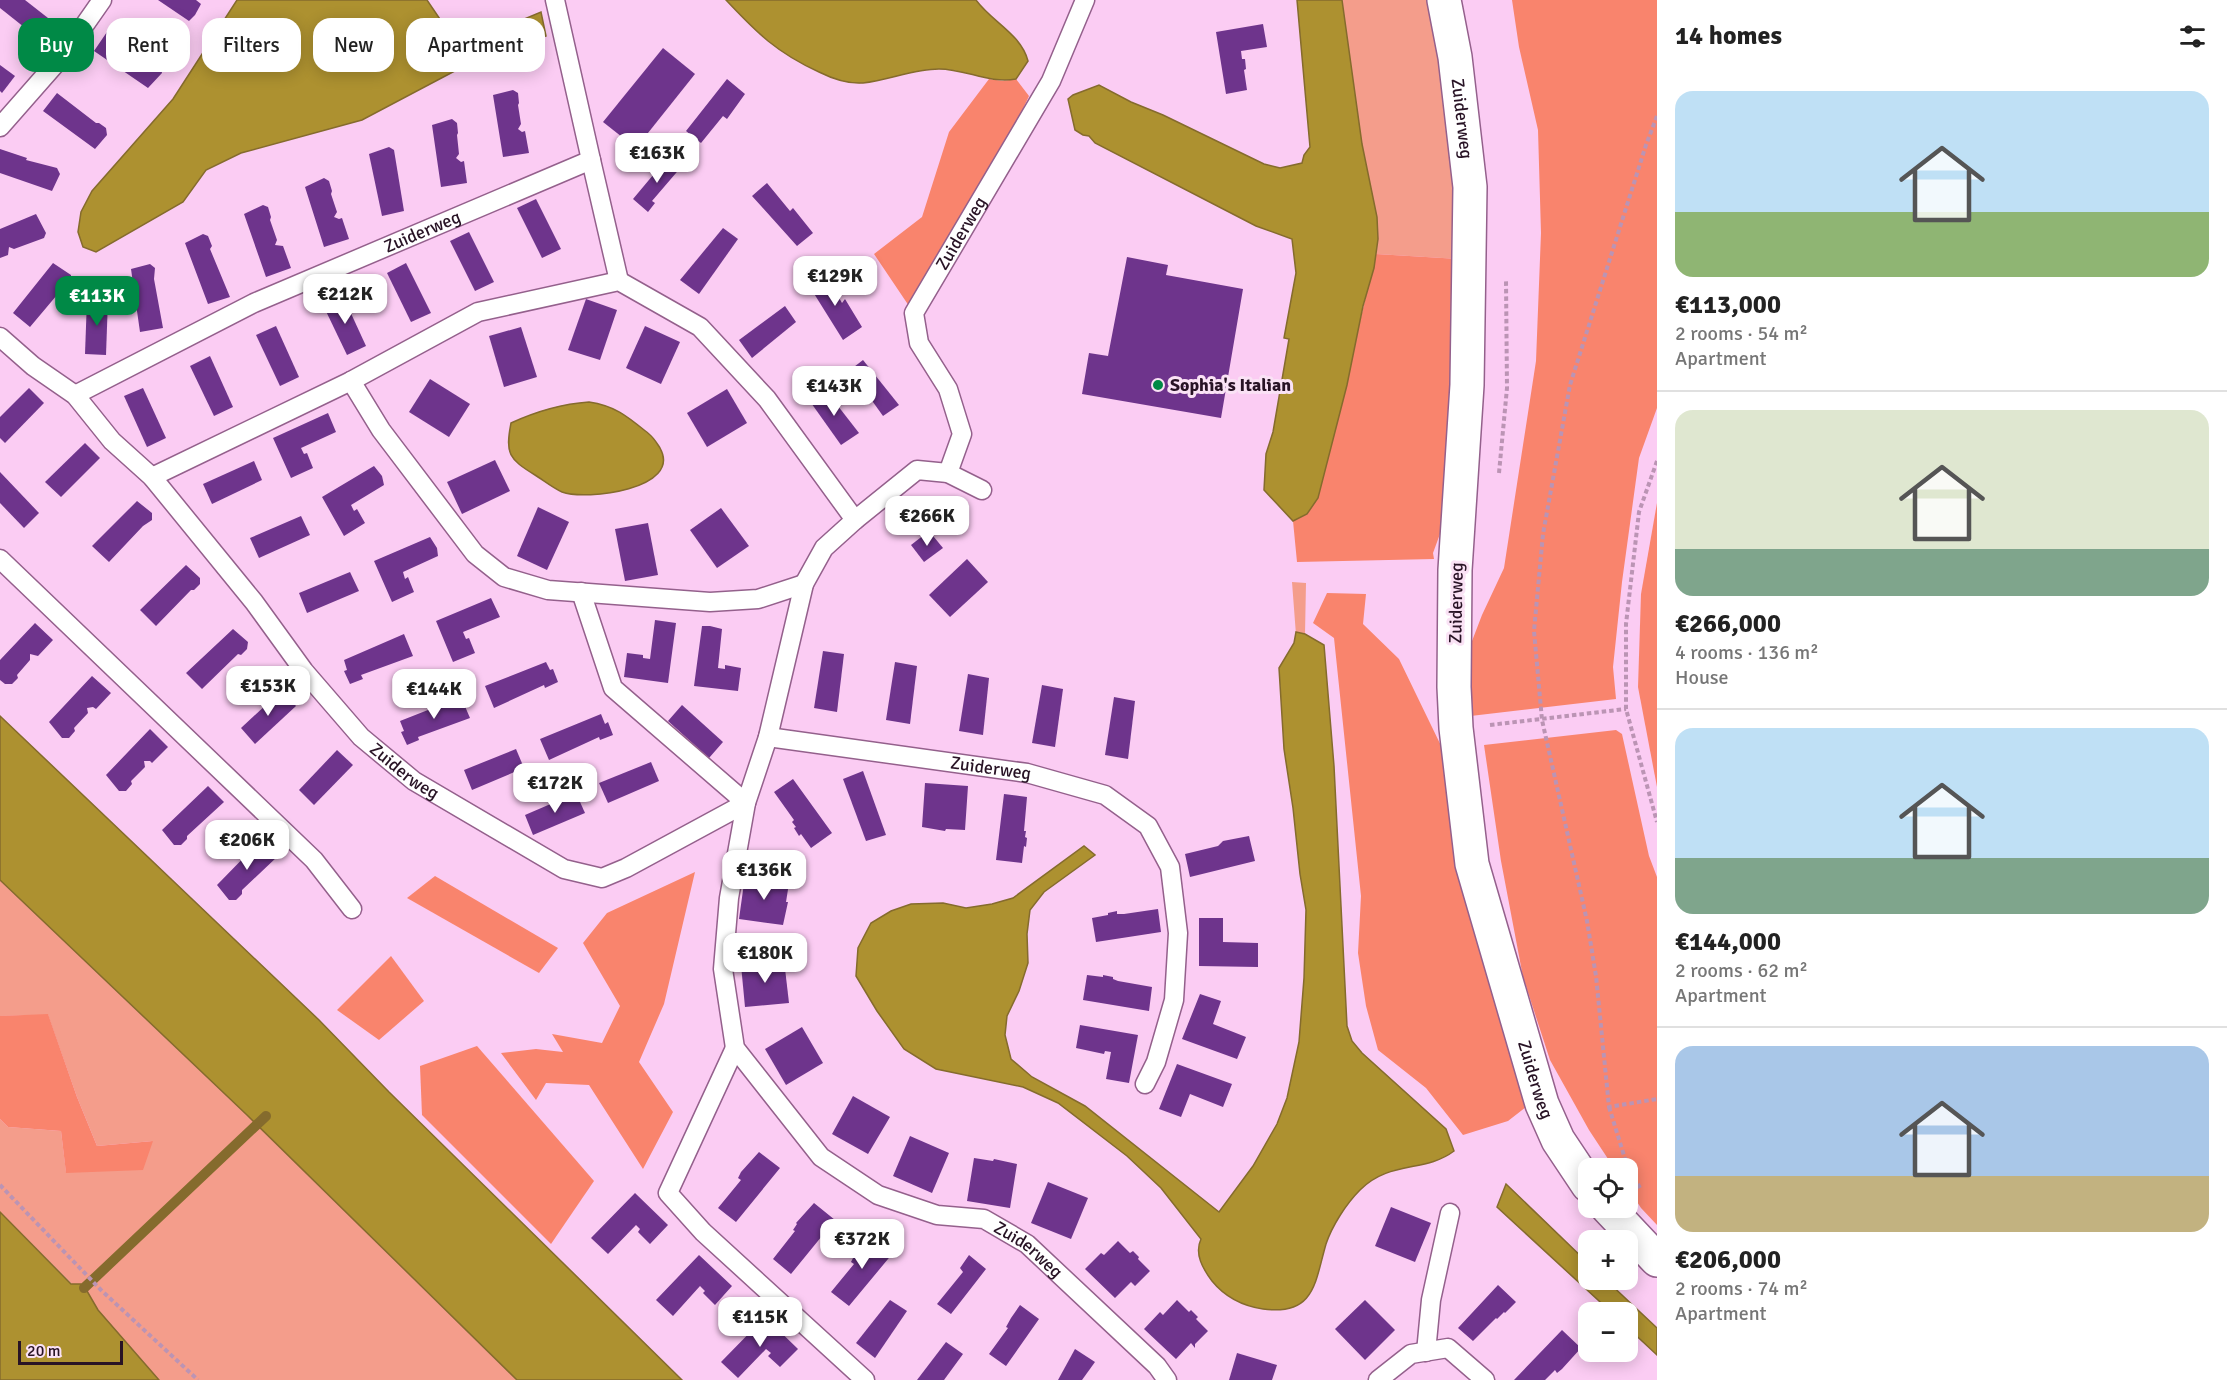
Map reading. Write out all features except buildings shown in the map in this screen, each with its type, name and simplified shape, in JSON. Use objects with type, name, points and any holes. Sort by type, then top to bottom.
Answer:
[{"type":"street","name":"Zuiderweg","points":[[1444,0],[1455,57],[1470,187],[1467,385],[1455,570],[1456,728],[1473,864],[1504,977],[1542,1104],[1558,1140],[1578,1170]]},
{"type":"street","points":[[1617,1218],[1657,1260]]},
{"type":"lane","points":[[0,127],[16,105],[65,53],[102,0]]},
{"type":"lane","points":[[555,0],[619,281]]},
{"type":"lane","name":"Zuiderweg","points":[[948,473],[962,434],[948,388],[919,343],[914,313],[1051,81],[1085,0]]},
{"type":"lane","name":"Zuiderweg","points":[[75,395],[254,303],[591,160]]},
{"type":"lane","points":[[152,477],[351,381],[478,312],[619,281],[700,327],[767,399],[855,520]]},
{"type":"lane","name":"Zuiderweg","points":[[0,337],[33,366],[75,395],[112,441],[152,477],[254,602],[304,671],[361,737],[414,781],[564,869],[602,878],[626,868],[746,803]]},
{"type":"lane","points":[[351,381],[381,430],[475,554],[504,577],[548,590],[710,602],[758,599],[804,584]]},
{"type":"lane","name":"Zuiderweg","points":[[982,490],[948,473],[917,470],[824,548],[804,584],[768,737],[746,803],[729,898],[723,969],[735,1048],[821,1157],[878,1196],[937,1215],[984,1219],[1027,1244],[1157,1366],[1167,1380]]},
{"type":"lane","points":[[0,559],[314,860],[352,909]]},
{"type":"lane","points":[[580,592],[613,688],[746,803]]},
{"type":"lane","name":"Zuiderweg","points":[[768,737],[1027,773],[1105,795],[1148,826],[1170,867],[1178,933],[1174,1000],[1156,1062],[1145,1084]]},
{"type":"lane","points":[[735,1048],[668,1193],[703,1232],[865,1380]]},
{"type":"lane","points":[[1426,1352],[1431,1300],[1450,1213]]},
{"type":"lane","points":[[1378,1380],[1411,1354],[1448,1348],[1485,1380]]},
{"type":"path","points":[[1642,1191],[1626,1162],[1609,1107],[1596,976],[1587,921],[1542,720],[1534,631],[1543,534],[1570,385],[1657,116]]},
{"type":"path","points":[[1657,461],[1639,513],[1626,624],[1626,709],[1657,822]]},
{"type":"path","points":[[1456,728],[1626,709]]},
{"type":"path","points":[[1609,1107],[1657,1099]]},
{"type":"path","points":[[0,1185],[101,1290],[198,1380]]},
{"type":"shaded area","points":[[237,0],[427,0],[439,18],[406,18],[406,72],[453,72],[362,120],[241,153],[206,170],[183,202],[96,252],[83,247],[78,232],[81,212],[92,191],[173,99],[202,54],[202,72],[301,72],[301,18],[225,18]]},
{"type":"shaded area","points":[[726,0],[976,0],[1019,43],[1028,61],[1016,79],[996,80],[959,71],[939,69],[863,83],[846,82],[804,65],[779,50]]},
{"type":"shaded area","points":[[1297,0],[1342,0],[1362,144],[1377,217],[1378,239],[1374,268],[1363,306],[1347,385],[1318,498],[1307,514],[1293,521],[1264,490],[1266,454],[1273,432],[1289,339],[1284,338],[1296,273],[1292,239],[1256,226],[1095,143],[1089,136],[1075,130],[1068,99],[1099,85],[1264,164],[1280,168],[1302,163],[1310,147]]},
{"type":"shaded area","points":[[1342,0],[1429,0],[1450,95],[1459,259],[1376,254],[1377,226],[1362,145]]},
{"type":"shaded area","points":[[1512,0],[1657,0],[1657,408],[1639,458],[1613,667],[1616,699],[1462,717],[1467,654],[1504,568],[1536,361],[1541,233],[1538,130],[1519,47]]},
{"type":"shaded area","points":[[541,12],[542,18],[527,18]]},
{"type":"shaded area","points":[[989,79],[1003,81],[1016,79],[1029,96],[1006,145],[909,306],[874,254],[922,217],[949,132]]},
{"type":"shaded area","points":[[1376,254],[1459,259],[1444,523],[1433,553],[1434,559],[1297,562],[1293,521],[1307,514],[1318,498]]},
{"type":"shaded area","points":[[589,402],[607,406],[621,413],[652,437],[660,448],[663,462],[658,473],[629,489],[591,495],[574,494],[562,492],[514,460],[509,449],[511,423],[549,409]]},
{"type":"shaded area","points":[[1657,503],[1657,787],[1638,687],[1641,594]]},
{"type":"shaded area","points":[[1292,582],[1306,583],[1305,634],[1297,632],[1296,635]]},
{"type":"shaded area","points":[[1327,593],[1366,594],[1363,624],[1399,659],[1446,756],[1492,994],[1531,1103],[1508,1121],[1463,1135],[1426,1088],[1378,1050],[1366,1006],[1358,953],[1361,896],[1334,638],[1313,623]]},
{"type":"shaded area","points":[[1296,632],[1305,634],[1324,645],[1334,766],[1347,1026],[1352,1041],[1362,1053],[1446,1129],[1454,1151],[1431,1162],[1383,1174],[1360,1190],[1345,1208],[1332,1230],[1310,1293],[1303,1302],[1280,1310],[1248,1306],[1217,1287],[1200,1261],[1198,1250],[1201,1239],[1161,1188],[1127,1156],[1058,1103],[1023,1087],[936,1069],[904,1049],[856,976],[858,948],[871,923],[891,911],[911,904],[943,903],[966,908],[1013,898],[1084,846],[1095,855],[1044,892],[1030,910],[1027,934],[1028,963],[1019,991],[1007,1016],[1005,1035],[1011,1059],[1032,1077],[1085,1106],[1219,1212],[1253,1166],[1277,1124],[1287,1098],[1299,1042],[1306,910],[1284,749],[1279,668],[1294,643]]},
{"type":"shaded area","points":[[0,716],[319,1020],[389,1092],[682,1380],[517,1380],[247,1115],[0,880]]},
{"type":"shaded area","points":[[1616,730],[1622,734],[1649,856],[1657,877],[1657,1225],[1638,1203],[1638,1158],[1607,1158],[1550,1060],[1523,977],[1501,861],[1484,745]]},
{"type":"shaded area","points":[[695,872],[664,1004],[639,1062],[673,1112],[643,1169],[589,1085],[546,1083],[536,1100],[501,1053],[536,1049],[563,1052],[552,1034],[602,1043],[620,1006],[583,943],[607,913]]},
{"type":"shaded area","points":[[435,876],[558,948],[539,973],[407,898]]},
{"type":"shaded area","points":[[0,880],[247,1115],[517,1380],[159,1380],[97,1310],[87,1291],[72,1284],[0,1212],[0,1119],[8,1127],[61,1131],[66,1172],[153,1141],[97,1146],[48,1015],[0,1016]]},
{"type":"shaded area","points":[[391,956],[424,1001],[379,1040],[337,1010]]},
{"type":"shaded area","points":[[48,1014],[97,1146],[153,1141],[143,1170],[66,1173],[61,1131],[8,1127],[0,1119],[0,1016]]},
{"type":"shaded area","points":[[477,1046],[594,1181],[551,1244],[422,1115],[420,1066]]},
{"type":"shaded area","points":[[1506,1184],[1578,1253],[1578,1282],[1497,1207]]},
{"type":"shaded area","points":[[0,1212],[71,1284],[81,1284],[98,1310],[159,1380],[0,1380]]},
{"type":"shaded area","points":[[1587,1290],[1617,1290],[1629,1302],[1600,1302]]},
{"type":"shaded area","points":[[1638,1310],[1657,1328],[1657,1355],[1638,1337]]},
{"type":"waterway","points":[[84,1288],[266,1116]]},
{"type":"place","name":"Sophia's Italian","points":[[1158,385]]}]
